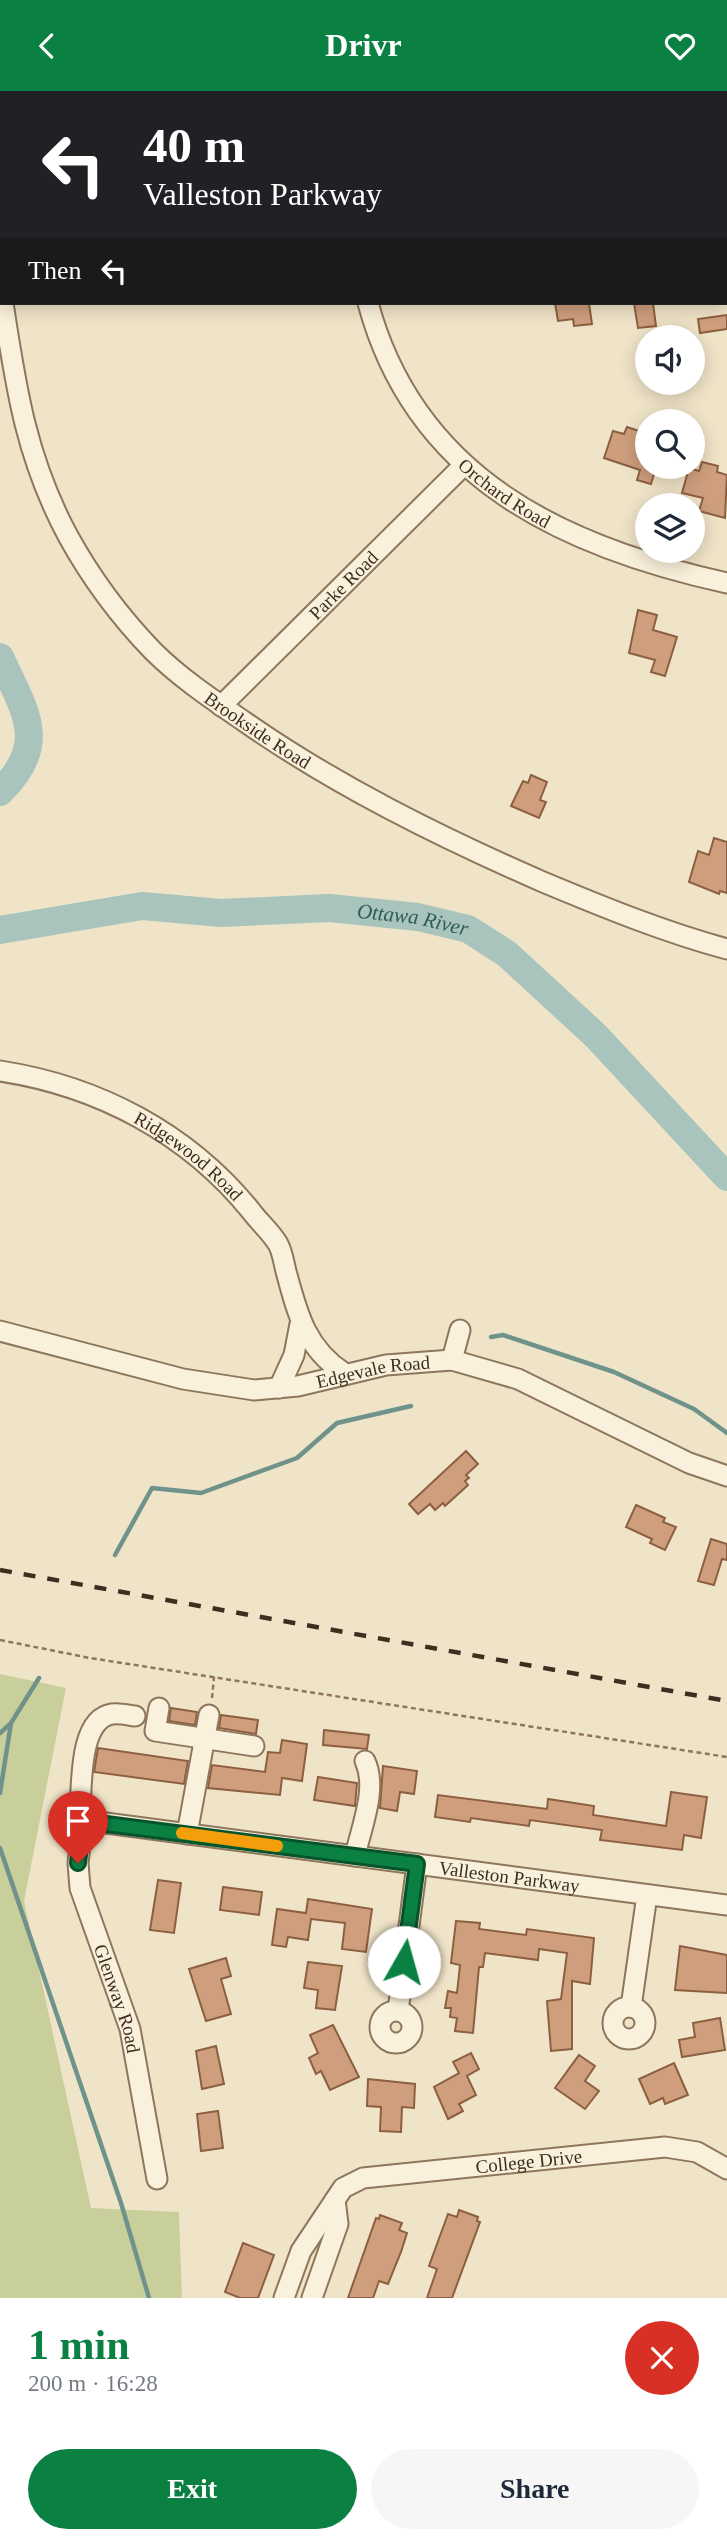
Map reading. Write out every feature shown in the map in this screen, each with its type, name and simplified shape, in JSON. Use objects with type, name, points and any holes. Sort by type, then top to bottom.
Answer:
[{"type":"street","name":"Brookside Road","points":[[3,305],[20,413],[35,463],[69,537],[97,580],[153,651],[222,706],[282,748],[354,790],[466,847],[599,905],[727,949]]},
{"type":"street","name":"Orchard Road","points":[[369,305],[383,352],[414,406],[464,465],[523,510],[578,537],[640,560],[727,583]]},
{"type":"street","name":"Parke Road","points":[[222,706],[464,465]]},
{"type":"street","name":"Ridgewood Road","points":[[0,1071],[42,1078],[81,1090],[149,1122],[174,1139],[235,1192],[279,1245],[300,1324],[319,1353],[344,1373]]},
{"type":"street","name":"Ridgewood Road","points":[[279,1388],[294,1355],[300,1324]]},
{"type":"street","points":[[452,1360],[460,1330]]},
{"type":"street","name":"Edgevale Road","points":[[0,1331],[183,1379],[254,1390],[279,1388],[386,1365],[452,1360],[518,1379],[689,1463],[727,1476]]},
{"type":"street","points":[[159,1708],[155,1731],[254,1746]]},
{"type":"street","name":"Glenway Road","points":[[135,1716],[112,1714],[99,1720],[90,1733],[85,1747],[80,1809],[83,1821],[78,1863],[80,1888],[130,2029],[158,2179]]},
{"type":"street","points":[[187,1834],[209,1715]]},
{"type":"street","points":[[355,1856],[369,1790],[369,1769],[365,1761]]},
{"type":"street","name":"Valleston Parkway","points":[[83,1821],[727,1905]]},
{"type":"street","points":[[398,2011],[417,1864]]},
{"type":"street","points":[[631,2007],[647,1895]]},
{"type":"street","name":"College Drive","points":[[284,2298],[301,2251],[335,2200],[352,2182],[386,2174],[649,2148],[687,2148],[710,2157],[727,2169]]},
{"type":"street","points":[[312,2298],[338,2224],[335,2200]]},
{"type":"path","points":[[0,1640],[214,1677],[727,1757]]},
{"type":"path","points":[[209,1715],[214,1677]]},
{"type":"green space","points":[[0,1674],[66,1688],[24,1901],[91,2208],[179,2212],[182,2298],[0,2298]]},
{"type":"building","points":[[555,305],[589,305],[592,324],[574,326],[573,319],[558,321]]},
{"type":"building","points":[[634,305],[653,305],[656,325],[638,325]]},
{"type":"building","points":[[727,315],[727,329],[705,332],[705,325],[699,325],[698,319]]},
{"type":"building","points":[[627,427],[635,430],[635,468],[604,458],[613,431],[624,434]]},
{"type":"building","points":[[705,463],[718,466],[717,472],[727,475],[725,518],[705,513],[705,493],[682,493],[686,479],[705,479]]},
{"type":"building","points":[[637,479],[652,479],[651,484]]},
{"type":"building","points":[[638,610],[657,615],[653,630],[677,637],[665,676],[651,672],[655,660],[629,653]]},
{"type":"building","points":[[531,775],[547,782],[540,800],[546,802],[539,818],[511,806],[523,781],[528,783]]},
{"type":"building","points":[[714,838],[727,842],[727,893],[720,891],[719,894],[689,882],[698,851],[709,855]]},
{"type":"building","points":[[466,1451],[478,1464],[466,1475],[469,1478],[465,1481],[468,1485],[445,1506],[443,1503],[435,1510],[430,1504],[418,1514],[409,1504]]},
{"type":"building","points":[[636,1505],[665,1518],[663,1522],[676,1527],[665,1550],[650,1543],[652,1539],[626,1527]]},
{"type":"building","points":[[711,1539],[727,1544],[727,1560],[722,1559],[714,1585],[698,1581]]},
{"type":"building","points":[[171,1708],[197,1712],[195,1725],[169,1721]]},
{"type":"building","points":[[221,1715],[258,1720],[256,1734],[219,1728]]},
{"type":"building","points":[[324,1730],[369,1735],[367,1749],[323,1745]]},
{"type":"building","points":[[282,1740],[307,1744],[302,1781],[282,1778],[280,1795],[208,1788],[212,1765],[265,1772],[268,1752],[280,1753]]},
{"type":"building","points":[[98,1748],[188,1761],[184,1784],[94,1772]]},
{"type":"building","points":[[383,1766],[417,1771],[414,1794],[400,1792],[397,1811],[380,1808]]},
{"type":"building","points":[[318,1777],[357,1783],[355,1806],[314,1800]]},
{"type":"building","points":[[671,1792],[707,1797],[701,1838],[684,1835],[682,1850],[600,1840],[602,1830],[530,1820],[529,1826],[471,1818],[470,1822],[435,1817],[438,1795],[547,1809],[548,1799],[594,1806],[593,1815],[666,1826]]},
{"type":"building","points":[[158,1880],[181,1883],[174,1933],[150,1930]]},
{"type":"building","points":[[223,1887],[262,1892],[259,1915],[220,1910]]},
{"type":"building","points":[[308,1899],[372,1909],[366,1952],[342,1949],[345,1923],[311,1919],[308,1940],[288,1937],[286,1947],[272,1945],[277,1909],[306,1913]]},
{"type":"building","points":[[456,1921],[480,1923],[479,1929],[526,1935],[527,1929],[594,1938],[590,1984],[572,1981],[572,2049],[551,2051],[547,2001],[561,1999],[567,1953],[539,1949],[538,1960],[485,1953],[483,1967],[479,1967],[473,2033],[455,2031],[457,2018],[450,2017],[451,2008],[445,2008],[448,1991],[457,1993],[460,1965],[451,1963]]},
{"type":"building","points":[[680,1946],[727,1955],[727,1993],[675,1990]]},
{"type":"building","points":[[226,1958],[231,1976],[221,1979],[231,2014],[206,2021],[189,1969]]},
{"type":"building","points":[[308,1962],[342,1966],[335,2010],[316,2008],[318,1990],[304,1988]]},
{"type":"building","points":[[720,2018],[725,2050],[682,2057],[679,2040],[695,2037],[693,2023]]},
{"type":"building","points":[[333,2025],[359,2077],[330,2090],[321,2071],[316,2074],[309,2058],[318,2053],[310,2035]]},
{"type":"building","points":[[216,2046],[224,2084],[202,2089],[196,2051]]},
{"type":"building","points":[[471,2053],[479,2069],[467,2076],[476,2095],[459,2104],[463,2111],[448,2119],[434,2087],[459,2073],[453,2062]]},
{"type":"building","points":[[579,2055],[595,2066],[585,2081],[599,2091],[585,2109],[555,2088]]},
{"type":"building","points":[[674,2063],[688,2095],[665,2104],[663,2098],[650,2104],[639,2079]]},
{"type":"building","points":[[368,2079],[415,2084],[414,2108],[402,2107],[401,2132],[380,2131],[381,2107],[367,2106]]},
{"type":"building","points":[[218,2111],[223,2148],[201,2151],[197,2114]]},
{"type":"building","points":[[459,2210],[478,2217],[477,2221],[480,2222],[452,2298],[427,2298],[437,2269],[429,2266],[448,2214],[457,2217]]},
{"type":"building","points":[[380,2215],[402,2223],[399,2230],[407,2233],[401,2252],[388,2284],[379,2281],[373,2298],[348,2298],[376,2218],[379,2219]]},
{"type":"building","points":[[243,2243],[274,2255],[258,2298],[240,2298],[225,2292]]},
{"type":"waterway","name":"Ottawa River","points":[[0,657],[24,711],[29,742],[25,758],[0,792]]},
{"type":"waterway","name":"Ottawa River","points":[[0,930],[142,906],[221,913],[329,908],[418,917],[468,929],[507,954],[596,1036],[727,1177]]},
{"type":"waterway","points":[[491,1337],[503,1335],[614,1372],[694,1409],[727,1433]]},
{"type":"waterway","points":[[115,1555],[152,1488],[201,1493],[297,1458],[337,1423],[411,1406]]},
{"type":"waterway","points":[[0,1793],[11,1723],[39,1678]]},
{"type":"waterway","points":[[0,1733],[10,1724]]},
{"type":"waterway","points":[[0,1848],[121,2203],[149,2298]]},
{"type":"railway","points":[[0,1570],[727,1701]]},
{"type":"slow traffic","points":[[182,1833],[277,1846]]},
{"type":"route","points":[[78,1863],[83,1821],[417,1864],[404,1962]]}]
